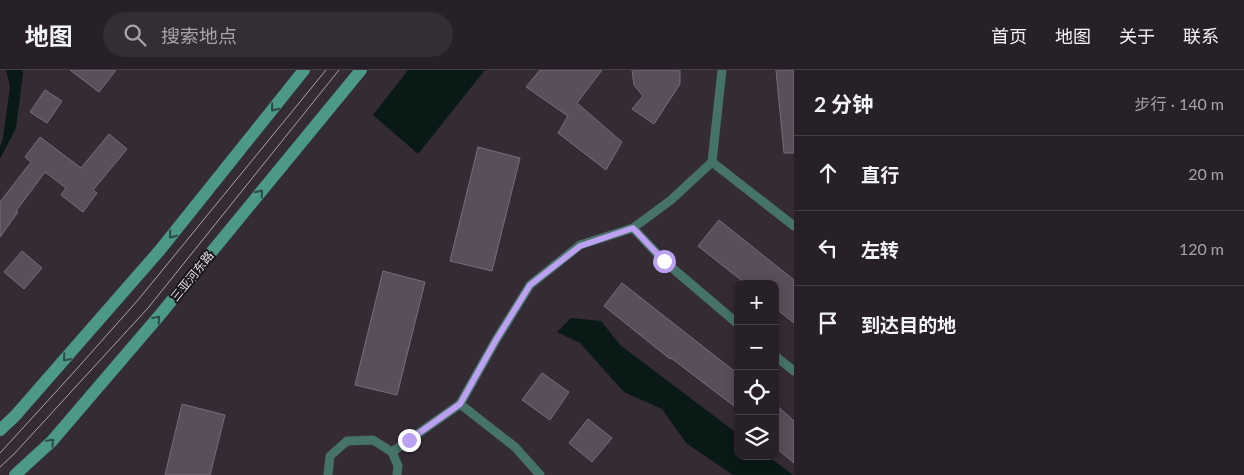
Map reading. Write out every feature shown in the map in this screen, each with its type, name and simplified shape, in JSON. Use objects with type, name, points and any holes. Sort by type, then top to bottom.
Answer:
[{"type":"main road","points":[[0,430],[15,416],[160,250],[304,70]]},
{"type":"main road","name":"三亚河东路","points":[[15,475],[52,441],[160,316],[362,70]]},
{"type":"lane","points":[[392,452],[460,404],[530,285],[580,246],[633,228],[671,200],[712,162],[722,70]]},
{"type":"lane","points":[[712,162],[794,226]]},
{"type":"lane","points":[[633,228],[664,261],[734,321]]},
{"type":"lane","points":[[779,359],[794,371]]},
{"type":"lane","points":[[460,404],[514,447],[540,475]]},
{"type":"lane","points":[[328,475],[330,456],[347,441],[373,440],[392,452],[398,466],[397,475]]},
{"type":"shaded area","points":[[6,70],[22,70],[23,73],[16,128],[0,159],[0,147],[3,138],[10,86]]},
{"type":"shaded area","points":[[408,70],[485,70],[418,154],[373,115]]},
{"type":"shaded area","points":[[571,318],[601,321],[620,345],[734,431],[734,460],[773,460],[793,475],[733,475],[686,443],[662,409],[624,392],[580,343],[557,332]]},
{"type":"building","points":[[70,70],[116,70],[99,92]]},
{"type":"building","points":[[540,70],[602,70],[577,103],[622,142],[606,170],[558,133],[568,116],[526,87]]},
{"type":"building","points":[[632,70],[680,70],[680,84],[654,124],[632,109],[643,96],[634,85]]},
{"type":"building","points":[[776,70],[794,70],[794,153],[784,153]]},
{"type":"building","points":[[45,90],[62,101],[47,123],[30,112]]},
{"type":"building","points":[[109,134],[127,149],[93,190],[97,193],[83,212],[61,195],[66,188],[45,172],[16,211],[18,212],[0,237],[0,202],[31,162],[25,157],[40,137],[81,168]]},
{"type":"building","points":[[478,147],[520,158],[492,271],[450,261]]},
{"type":"building","points":[[719,220],[794,280],[794,323],[779,311],[779,280],[741,280],[698,246]]},
{"type":"building","points":[[22,251],[42,268],[24,289],[4,272]]},
{"type":"building","points":[[383,271],[425,282],[397,395],[355,385]]},
{"type":"building","points":[[622,283],[734,371],[734,406],[670,359],[604,306]]},
{"type":"building","points":[[542,373],[569,392],[550,420],[522,400]]},
{"type":"building","points":[[182,404],[225,415],[210,475],[165,475]]},
{"type":"building","points":[[779,408],[794,421],[794,463],[779,450]]},
{"type":"building","points":[[588,419],[612,438],[592,462],[569,443]]},
{"type":"tram line","points":[[0,453],[138,300],[326,70]]},
{"type":"tram line","points":[[0,467],[148,308],[339,70]]},
{"type":"route","points":[[409,440],[460,404],[530,285],[580,246],[633,228],[664,261]]}]
